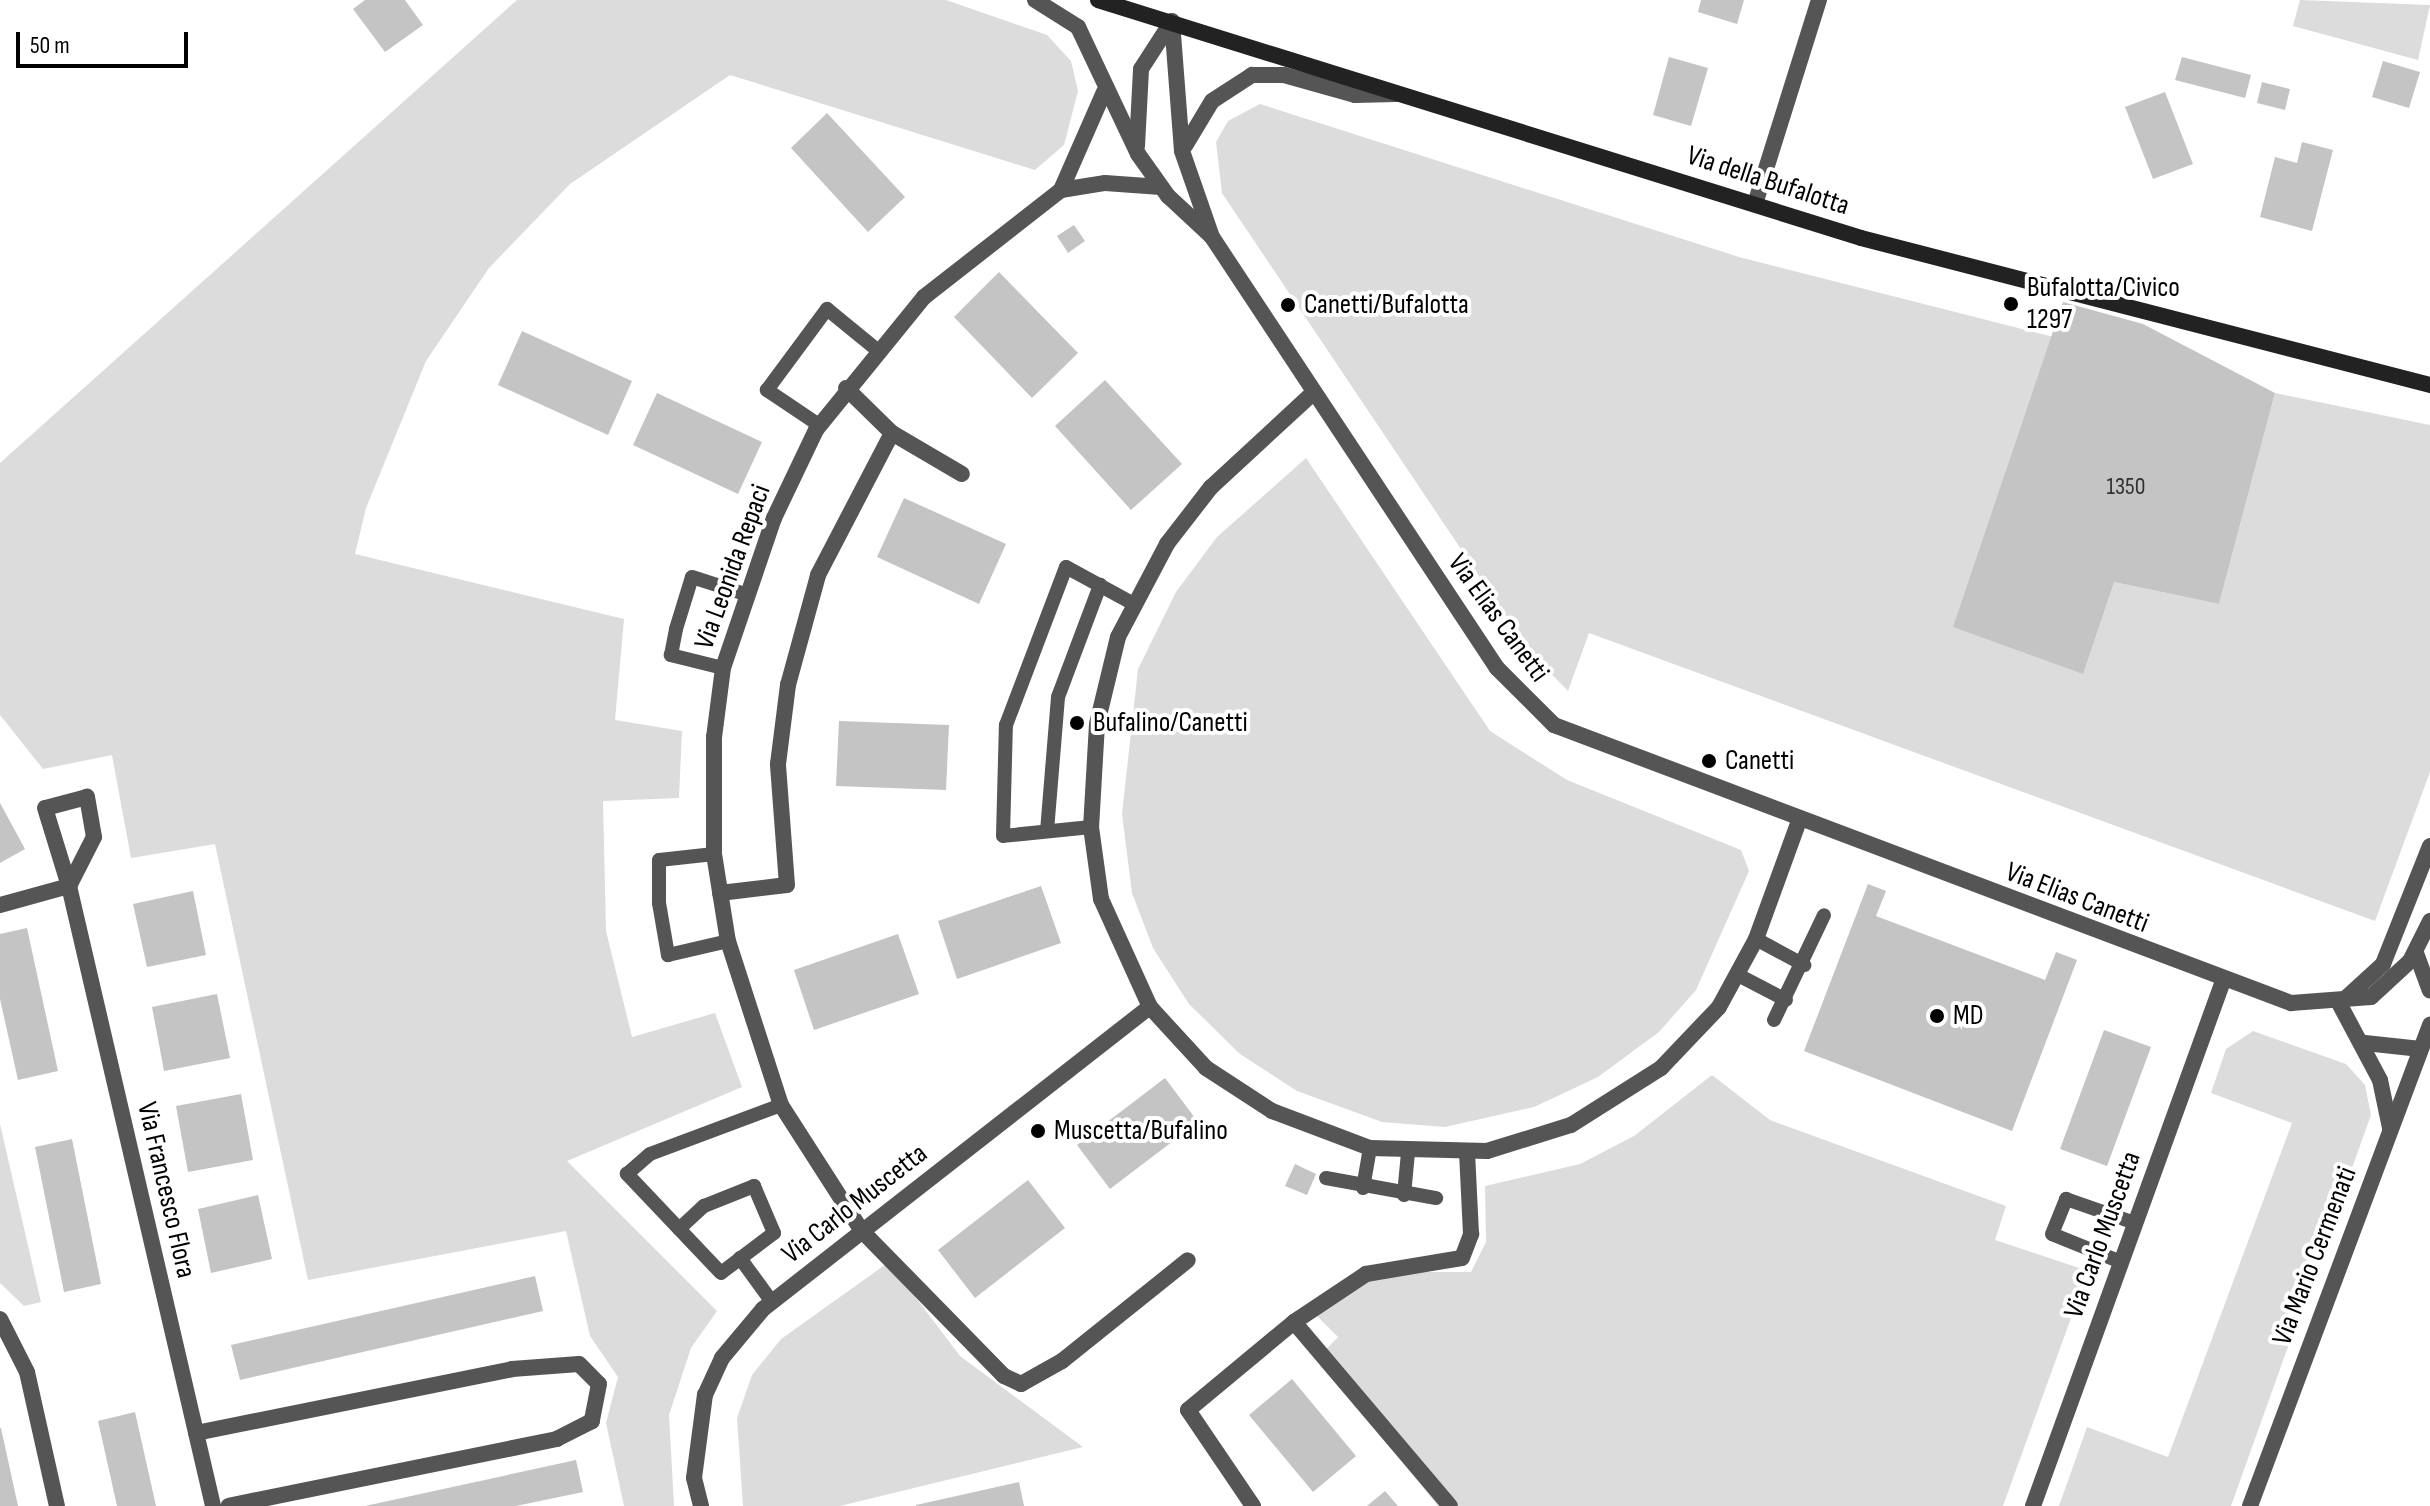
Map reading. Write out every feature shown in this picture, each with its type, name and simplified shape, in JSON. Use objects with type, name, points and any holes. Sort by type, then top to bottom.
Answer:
[{"type":"street","points":[[1035,0],[1078,27],[1104,92],[1138,154],[1161,187],[1212,237]]},
{"type":"street","name":"Via della Bufalotta","points":[[1098,0],[1755,204],[2430,385]]},
{"type":"street","points":[[1755,204],[1819,0]]},
{"type":"street","points":[[1138,154],[1141,69],[1172,21]]},
{"type":"street","points":[[1172,21],[1182,151],[1212,237]]},
{"type":"street","points":[[1182,151],[1212,101],[1252,75],[1284,75],[1355,95],[1403,93]]},
{"type":"street","name":"Via Leonida Repaci","points":[[1104,92],[1061,190],[924,297],[876,349],[819,425],[745,594],[723,668],[714,737],[714,854],[728,941],[781,1105],[862,1231],[1004,1376],[1021,1384],[1062,1361],[1188,1260]]},
{"type":"street","name":"Via Leonida Repaci","points":[[1061,190],[1105,183],[1161,187]]},
{"type":"street","name":"Via Elias Canetti","points":[[1212,237],[1313,393],[1526,702],[1581,739],[2223,981],[2291,1003],[2339,1003],[2371,997],[2416,953],[2430,921]]},
{"type":"street","points":[[846,388],[892,433],[962,474]]},
{"type":"street","points":[[1313,393],[1205,493],[1132,603],[1099,710],[1091,827],[1105,912],[1150,1007],[1206,1068],[1248,1098],[1370,1148],[1408,1153],[1467,1153],[1551,1133],[1632,1090],[1695,1036],[1738,975],[1756,939],[1799,821]]},
{"type":"street","points":[[720,893],[787,885],[778,764],[788,685],[818,575],[892,433]]},
{"type":"street","name":"Via Francesco Flora","points":[[69,886],[94,837],[87,797],[45,808],[69,886],[213,1506]]},
{"type":"street","points":[[2391,1129],[2365,1043],[2339,1003],[2383,964],[2430,846]]},
{"type":"street","points":[[0,905],[69,886]]},
{"type":"street","points":[[2416,953],[2430,991]]},
{"type":"street","name":"Via Carlo Muscetta","points":[[2033,1506],[2223,981]]},
{"type":"street","name":"Via Carlo Muscetta","points":[[701,1506],[694,1478],[705,1395],[722,1358],[772,1302],[1150,1007]]},
{"type":"street","name":"Via Mario Cermenati","points":[[2250,1506],[2430,1025]]},
{"type":"street","points":[[2365,1043],[2421,1049]]},
{"type":"street","points":[[1253,1506],[1188,1410],[1294,1322],[1366,1274],[1462,1258],[1471,1234],[1467,1153]]},
{"type":"street","points":[[0,1319],[27,1372],[57,1506]]},
{"type":"street","points":[[1294,1322],[1450,1506]]},
{"type":"street","points":[[196,1433],[512,1369],[579,1364],[599,1384],[592,1421],[557,1439],[229,1506]]},
{"type":"lane","points":[[819,425],[767,390],[827,309],[876,349]]},
{"type":"lane","points":[[1091,827],[1003,836],[1006,725],[1066,567],[1132,603]]},
{"type":"lane","points":[[723,668],[671,655],[676,629],[692,577],[745,594]]},
{"type":"lane","points":[[1047,831],[1058,697],[1100,585]]},
{"type":"lane","points":[[714,854],[659,860],[659,903],[668,955],[728,941]]},
{"type":"lane","points":[[1774,1020],[1804,965],[1824,915]]},
{"type":"lane","points":[[1756,939],[1804,965]]},
{"type":"lane","points":[[1738,975],[1786,1000]]},
{"type":"lane","points":[[679,1229],[704,1206],[754,1186],[774,1233],[721,1273],[679,1229],[627,1174],[650,1154],[781,1105]]},
{"type":"lane","points":[[1363,1188],[1370,1148]]},
{"type":"lane","points":[[1404,1195],[1408,1153]]},
{"type":"lane","points":[[1326,1178],[1363,1188],[1436,1198]]},
{"type":"lane","points":[[2121,1262],[2052,1234],[2066,1199],[2135,1223]]},
{"type":"lane","points":[[740,1258],[772,1302]]},
{"type":"shaded area","points":[[517,0],[946,0],[1047,35],[1071,61],[1078,91],[1064,145],[1035,170],[730,75],[570,184],[489,268],[426,361],[366,508],[355,554],[624,619],[615,720],[682,731],[679,798],[603,801],[606,931],[632,1037],[715,1013],[742,1087],[567,1161],[717,1311],[691,1348],[669,1415],[674,1506],[624,1506],[606,1423],[618,1377],[590,1336],[566,1231],[308,1280],[215,844],[131,858],[112,755],[43,769],[0,715],[0,463]]},
{"type":"shaded area","points":[[2300,0],[2430,5],[2418,60],[2293,26]]},
{"type":"shaded area","points":[[1260,104],[1739,257],[2054,337],[2114,582],[2219,604],[2275,393],[2430,425],[2430,772],[2375,921],[1589,633],[1568,691],[1530,652],[1222,193],[1216,142],[1228,121]]},
{"type":"shaded area","points":[[1306,458],[1490,731],[1567,780],[1741,850],[1749,871],[1696,990],[1659,1032],[1598,1077],[1534,1107],[1445,1127],[1382,1122],[1297,1091],[1240,1054],[1189,1004],[1153,948],[1132,893],[1122,814],[1138,669],[1176,592],[1217,537]]},
{"type":"shaded area","points":[[2253,1031],[2346,1064],[2365,1085],[2371,1115],[2231,1506],[2059,1506],[2087,1427],[2168,1457],[2292,1123],[2211,1093],[2226,1049]]},
{"type":"shaded area","points":[[1712,1075],[1770,1120],[2006,1206],[1995,1240],[2088,1271],[2003,1506],[1438,1506],[1318,1358],[1338,1337],[1313,1312],[1374,1272],[1471,1272],[1486,1242],[1485,1186],[1580,1164],[1634,1136]]},
{"type":"shaded area","points":[[0,1124],[41,1302],[24,1306],[0,1283]]},
{"type":"shaded area","points":[[889,1262],[960,1356],[1083,1447],[840,1506],[743,1506],[737,1418],[752,1375],[781,1339]]},
{"type":"building","points":[[365,0],[405,0],[423,25],[385,52],[353,9]]},
{"type":"building","points":[[1701,0],[1744,0],[1737,24],[1698,12]]},
{"type":"building","points":[[1669,57],[1708,68],[1691,126],[1653,115]]},
{"type":"building","points":[[2182,57],[2251,75],[2245,98],[2175,80]]},
{"type":"building","points":[[2383,61],[2420,72],[2409,108],[2372,97]]},
{"type":"building","points":[[2262,82],[2290,89],[2285,110],[2257,103]]},
{"type":"building","points":[[2165,92],[2193,164],[2153,179],[2125,107]]},
{"type":"building","points":[[827,113],[905,197],[868,232],[791,148]]},
{"type":"building","points":[[2302,142],[2333,150],[2312,231],[2260,217],[2275,157],[2297,163]]},
{"type":"building","points":[[1074,225],[1085,241],[1068,253],[1057,236]]},
{"type":"building","points":[[999,272],[1078,353],[1032,398],[954,317]]},
{"type":"building","points":[[2063,302],[2143,324],[2275,393],[2219,604],[2114,582],[2083,674],[1953,627]]},
{"type":"building","points":[[522,331],[632,381],[608,435],[498,385]]},
{"type":"building","points":[[1105,380],[1182,464],[1131,510],[1055,426]]},
{"type":"building","points":[[657,393],[762,442],[738,494],[633,445]]},
{"type":"building","points":[[904,498],[1006,544],[979,604],[877,557]]},
{"type":"building","points":[[839,721],[949,725],[946,790],[836,786]]},
{"type":"building","points":[[0,803],[25,849],[0,863]]},
{"type":"building","name":"MD","points":[[1868,884],[1886,891],[1876,916],[2045,980],[2056,952],[2077,960],[2012,1131],[1804,1051]]},
{"type":"building","points":[[1041,886],[1061,943],[957,979],[938,921]]},
{"type":"building","points":[[193,891],[206,955],[147,967],[133,904]]},
{"type":"building","points":[[27,928],[58,1071],[18,1080],[0,999],[0,934]]},
{"type":"building","points":[[898,934],[919,994],[814,1030],[794,970]]},
{"type":"building","points":[[217,994],[230,1058],[164,1071],[152,1007]]},
{"type":"building","points":[[2104,1030],[2151,1047],[2107,1166],[2060,1149]]},
{"type":"building","points":[[1165,1078],[1198,1122],[1110,1189],[1077,1145]]},
{"type":"building","points":[[241,1094],[253,1160],[188,1172],[176,1106]]},
{"type":"building","points":[[72,1139],[101,1284],[64,1292],[35,1147]]},
{"type":"building","points":[[1295,1164],[1316,1174],[1307,1195],[1285,1186]]},
{"type":"building","points":[[1028,1180],[1065,1228],[975,1298],[938,1250]]},
{"type":"building","points":[[258,1195],[272,1259],[211,1273],[198,1209]]},
{"type":"building","points":[[535,1276],[543,1311],[240,1380],[231,1345]]},
{"type":"building","points":[[1292,1379],[1356,1456],[1313,1492],[1249,1415]]},
{"type":"building","points":[[135,1412],[156,1506],[117,1506],[98,1421]]},
{"type":"building","points":[[1,1428],[18,1506],[0,1506]]},
{"type":"building","points":[[576,1460],[583,1492],[516,1506],[365,1506]]},
{"type":"building","points":[[1019,1482],[1024,1506],[916,1506],[916,1505]]},
{"type":"building","points":[[1385,1491],[1398,1506],[1367,1506]]},
{"type":"place","name":"Bufalotta/Civico 1297","points":[[2011,304]]},
{"type":"place","name":"Canetti/Bufalotta","points":[[1288,305]]},
{"type":"place","name":"Bufalino/Canetti","points":[[1077,723]]},
{"type":"place","name":"Canetti","points":[[1709,761]]},
{"type":"place","name":"MD","points":[[1937,1016]]},
{"type":"place","name":"Muscetta/Bufalino","points":[[1038,1131]]}]
